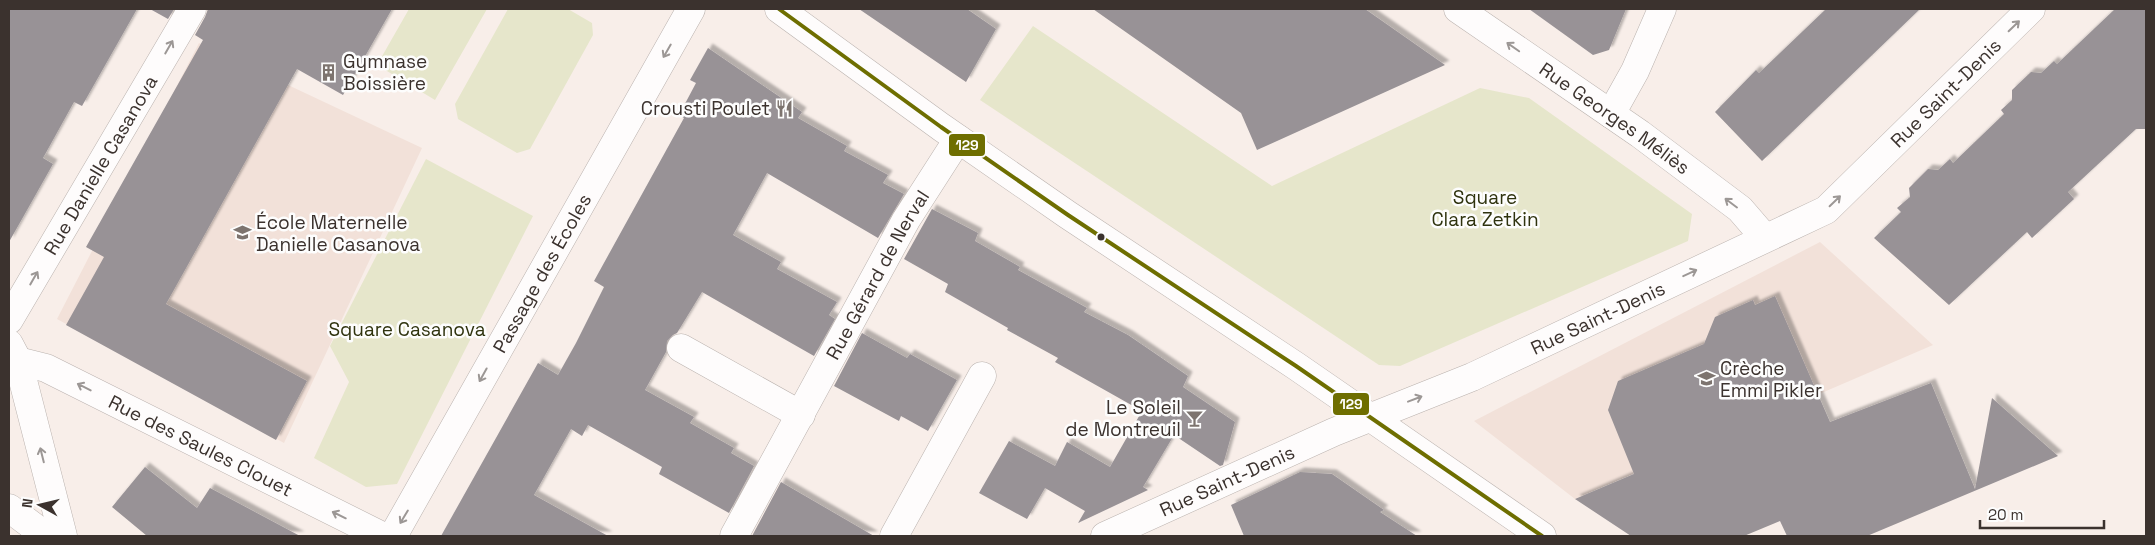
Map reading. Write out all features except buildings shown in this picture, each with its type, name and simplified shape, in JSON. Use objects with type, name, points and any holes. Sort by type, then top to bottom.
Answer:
[{"type":"street","name":"Rue Danielle Casanova","points":[[9,320],[192,9]]},
{"type":"street","name":"Passage des Écoles","points":[[392,536],[691,9]]},
{"type":"street","points":[[779,9],[958,139],[1082,225],[1370,416],[1542,536]]},
{"type":"street","name":"Rue Georges Méliès","points":[[1458,9],[1611,114],[1740,209],[1765,238]]},
{"type":"street","points":[[1611,114],[1631,78],[1662,9]]},
{"type":"street","name":"Rue Saint-Denis","points":[[1104,536],[1370,416],[1472,377],[1826,210],[2031,9]]},
{"type":"street","name":"Rue Gérard de Nerval","points":[[734,536],[906,220],[958,139]]},
{"type":"street","points":[[681,348],[801,415]]},
{"type":"street","points":[[14,352],[63,536]]},
{"type":"street","name":"Rue des Saules Clouet","points":[[14,352],[382,536]]},
{"type":"street","points":[[894,536],[982,376]]},
{"type":"street","points":[[10,511],[46,536]]},
{"type":"shaded area","name":"École Maternelle Danielle Casanova","points":[[199,43],[422,148],[284,443],[57,319]]},
{"type":"shaded area","name":"Crèche Emmi Pikler","points":[[1820,242],[1933,345],[1575,499],[1474,421]]},
{"type":"green space","points":[[409,9],[487,9],[435,100],[377,65]]},
{"type":"green space","points":[[508,9],[568,9],[592,23],[593,35],[530,149],[517,153],[458,119],[455,104]]},
{"type":"green space","name":"Square Clara Zetkin","points":[[1033,26],[1272,186],[1480,88],[1529,98],[1692,214],[1688,241],[1400,366],[1379,365],[980,100]]},
{"type":"green space","name":"Square Casanova","points":[[426,159],[533,216],[397,484],[366,487],[314,458],[349,382],[330,346]]},
{"type":"transit line","name":"129","points":[[779,9],[941,127],[1068,215],[1296,366],[1542,536]]},
{"type":"place","name":"Gymnase Boissière","points":[[329,72]]},
{"type":"place","name":"Crousti Poulet","points":[[784,108]]},
{"type":"place","name":"École Maternelle Danielle Casanova","points":[[242,233]]},
{"type":"place","name":"Crèche Emmi Pikler","points":[[1706,379]]},
{"type":"place","name":"Le Soleil de Montreuil","points":[[1195,418]]}]
